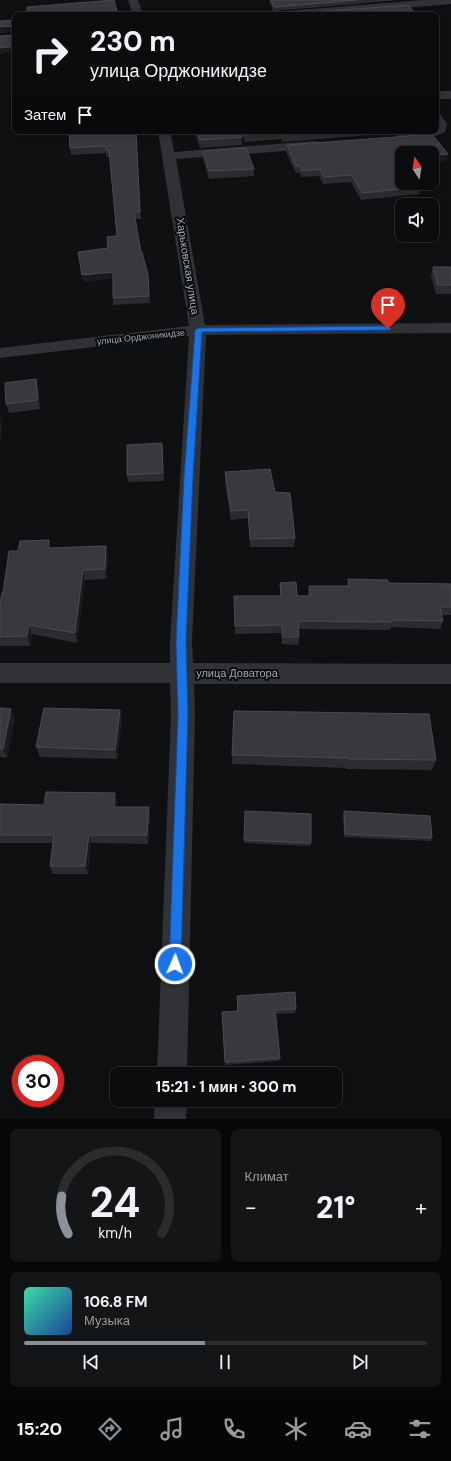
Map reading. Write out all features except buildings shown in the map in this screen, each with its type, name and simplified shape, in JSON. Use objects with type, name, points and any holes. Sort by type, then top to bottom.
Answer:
[{"type":"street","points":[[133,0],[137,12]]},
{"type":"street","points":[[312,12],[451,1]]},
{"type":"street","points":[[439,95],[451,95]]},
{"type":"street","name":"Харьковская улица","points":[[165,134],[198,330],[189,477],[181,672],[183,714],[172,1067]]},
{"type":"street","points":[[392,138],[424,134]]},
{"type":"street","points":[[169,156],[329,143]]},
{"type":"street","name":"улица Орджоникидзе","points":[[0,353],[198,330],[451,328]]},
{"type":"street","name":"улица Доватора","points":[[0,673],[181,672],[451,674]]},
{"type":"street","points":[[170,1119],[171,1107]]},
{"type":"route","points":[[175,964],[183,714],[181,642],[198,330],[388,329]]}]
